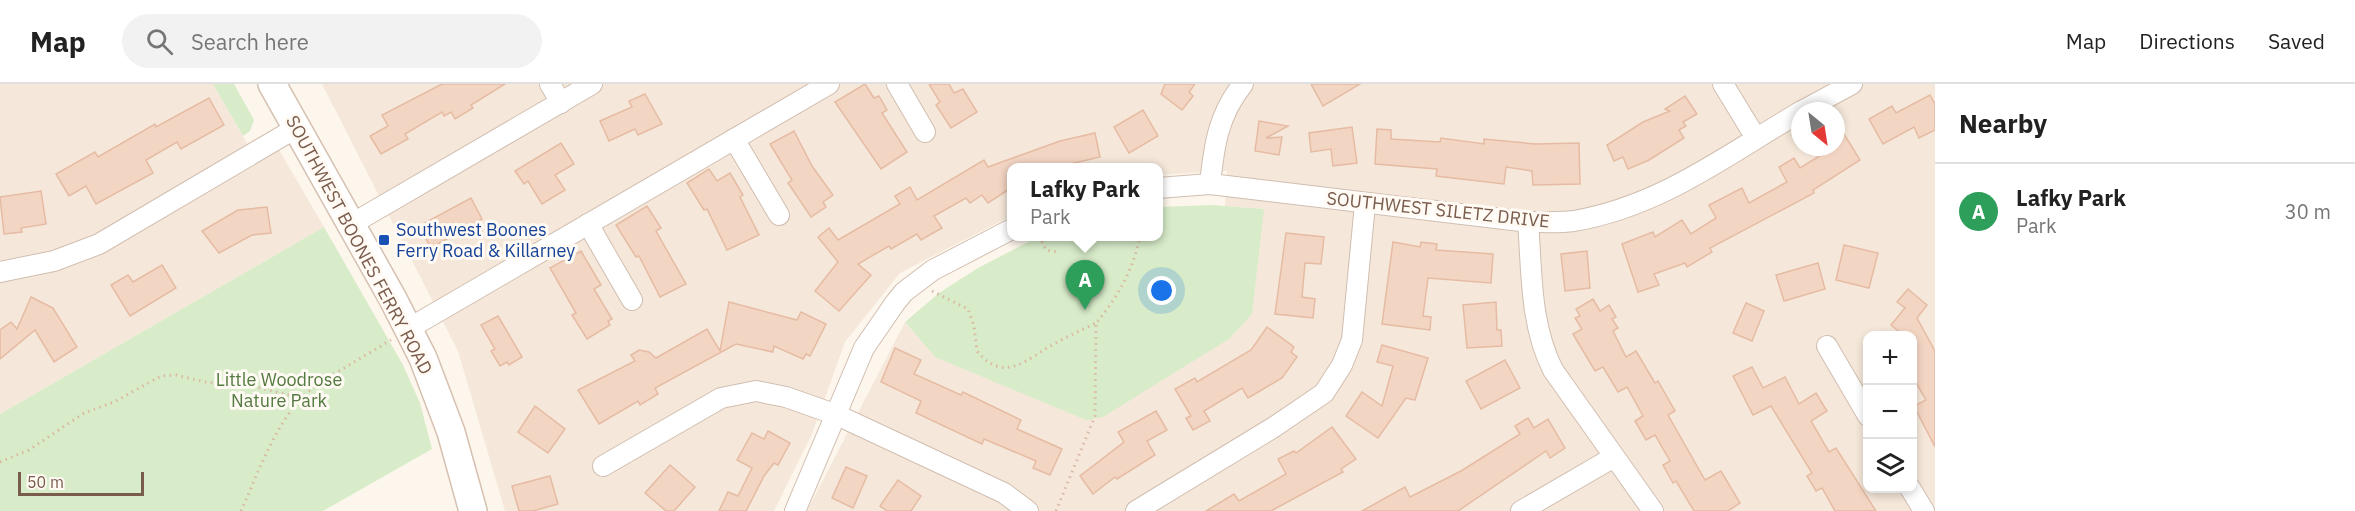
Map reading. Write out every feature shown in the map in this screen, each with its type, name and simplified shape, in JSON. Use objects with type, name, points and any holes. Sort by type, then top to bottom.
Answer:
[{"type":"main road","name":"SOUTHWEST BOONES FERRY ROAD","points":[[272,84],[408,328],[436,390],[473,511]]},
{"type":"street","points":[[550,84],[561,103]]},
{"type":"street","points":[[350,225],[592,84]]},
{"type":"street","points":[[408,328],[829,84]]},
{"type":"street","points":[[897,84],[925,132]]},
{"type":"street","points":[[1210,184],[1215,139],[1222,115],[1243,84]]},
{"type":"street","points":[[1723,84],[1756,138]]},
{"type":"street","name":"SOUTHWEST SILETZ DRIVE","points":[[1819,102],[1852,84]]},
{"type":"street","name":"SOUTHWEST SILETZ DRIVE","points":[[1163,188],[1210,184],[1528,222],[1572,221],[1623,209],[1659,196],[1695,177],[1791,118]]},
{"type":"street","points":[[0,272],[54,261],[99,244],[296,128]]},
{"type":"street","points":[[734,139],[779,215]]},
{"type":"street","points":[[1136,511],[1324,393],[1342,365],[1352,340],[1365,204]]},
{"type":"street","points":[[1528,222],[1535,320],[1541,347],[1553,370],[1653,511]]},
{"type":"street","points":[[588,224],[632,300]]},
{"type":"street","points":[[795,511],[864,348],[895,303],[915,283],[950,260],[1007,231]]},
{"type":"street","points":[[1827,346],[1863,407]]},
{"type":"street","points":[[603,466],[721,398],[756,391],[786,397],[837,415],[1004,493],[1028,511]]},
{"type":"street","points":[[1521,511],[1614,458]]},
{"type":"street","points":[[1913,493],[1924,511]]},
{"type":"path","points":[[1041,241],[1046,250],[1057,252]]},
{"type":"path","points":[[915,283],[968,309],[974,326],[977,351],[989,362],[1002,367],[1016,368],[1052,345],[1096,323],[1110,307],[1124,280],[1139,241]]},
{"type":"path","points":[[1056,511],[1095,416],[1096,323]]},
{"type":"path","points":[[241,511],[275,437],[290,411],[301,398],[319,383],[408,328]]},
{"type":"path","points":[[0,462],[30,450],[84,413],[114,402],[161,376],[176,375],[204,382],[256,387],[301,398]]},
{"type":"shaded area","points":[[0,84],[213,84],[257,161],[278,148],[324,227],[0,414]]},
{"type":"shaded area","points":[[322,84],[1935,84],[1935,511],[807,511],[905,322],[935,357],[1264,209],[1225,206],[1227,171],[1163,175],[1163,163],[1007,163],[1007,218],[900,273],[845,342],[812,434],[774,511],[505,511],[458,351]]},
{"type":"green space","points":[[213,84],[234,84],[254,120],[250,131],[243,136]]},
{"type":"green space","points":[[1212,205],[1264,209],[1252,314],[1229,339],[1103,417],[1086,420],[935,357],[905,322],[939,293],[978,268],[1030,241],[1163,241],[1163,207]]},
{"type":"green space","name":"Little Woodrose Nature Park","points":[[324,227],[403,365],[420,403],[432,449],[323,511],[0,511],[0,414]]},
{"type":"building","points":[[442,84],[505,84],[471,105],[473,108],[455,119],[451,112],[444,116],[442,112],[405,134],[408,139],[381,154],[370,136],[388,126],[382,115]]},
{"type":"building","points":[[865,84],[874,98],[879,96],[887,110],[882,113],[907,152],[881,169],[835,102]]},
{"type":"building","points":[[929,84],[949,84],[954,93],[963,89],[977,112],[951,128],[936,105],[940,102]]},
{"type":"building","points":[[1165,84],[1195,84],[1189,92],[1193,96],[1182,110],[1161,94]]},
{"type":"building","points":[[1311,84],[1360,84],[1323,106]]},
{"type":"building","points":[[645,94],[662,124],[638,135],[635,129],[609,141],[600,121],[632,107],[629,101]]},
{"type":"building","points":[[1930,95],[1935,104],[1935,130],[1919,138],[1914,127],[1883,144],[1869,119],[1892,106],[1896,113]]},
{"type":"building","points":[[1685,96],[1697,114],[1683,122],[1686,126],[1679,130],[1684,138],[1649,160],[1628,169],[1623,157],[1614,161],[1607,145],[1643,122],[1670,111],[1665,109]]},
{"type":"building","points":[[209,98],[224,125],[181,149],[177,142],[146,160],[153,173],[96,204],[86,186],[69,196],[56,174],[95,152],[98,157],[155,124],[156,127]]},
{"type":"building","points":[[1143,110],[1158,136],[1129,153],[1114,127]]},
{"type":"building","points":[[1259,121],[1288,126],[1266,138],[1282,137],[1279,155],[1255,151]]},
{"type":"building","points":[[1352,127],[1357,163],[1333,166],[1331,149],[1311,152],[1309,133]]},
{"type":"building","points":[[1377,129],[1391,130],[1391,139],[1440,142],[1441,138],[1484,144],[1484,139],[1535,144],[1579,143],[1580,184],[1533,185],[1532,171],[1506,167],[1504,184],[1436,176],[1437,169],[1375,164]]},
{"type":"building","points":[[794,131],[812,166],[833,195],[823,202],[826,207],[811,217],[788,183],[792,180],[770,144]]},
{"type":"building","points":[[1095,133],[1100,157],[1074,163],[1007,163],[1007,191],[988,203],[982,195],[970,203],[966,198],[934,216],[942,228],[921,240],[917,234],[891,249],[889,246],[858,264],[871,275],[839,311],[815,291],[838,262],[818,237],[829,228],[838,240],[900,204],[895,196],[910,187],[917,200],[984,160],[988,167],[1060,141]]},
{"type":"building","points":[[1845,136],[1860,160],[1813,190],[1814,193],[1710,248],[1712,252],[1687,267],[1685,263],[1654,274],[1659,285],[1638,292],[1622,244],[1653,232],[1655,237],[1682,220],[1691,234],[1716,218],[1709,205],[1742,188],[1749,203],[1787,182],[1779,167],[1794,158],[1800,168],[1820,156],[1845,156]]},
{"type":"building","points":[[561,143],[574,164],[555,175],[565,190],[542,204],[528,181],[524,184],[515,171]]},
{"type":"building","points":[[709,169],[717,181],[730,173],[743,195],[740,197],[759,235],[727,250],[707,209],[704,210],[687,183]]},
{"type":"building","points":[[41,191],[46,224],[21,228],[22,232],[4,234],[0,197]]},
{"type":"building","points":[[471,198],[482,219],[431,248],[419,226]]},
{"type":"building","points":[[647,206],[661,228],[656,231],[686,284],[660,297],[639,256],[636,257],[616,225]]},
{"type":"building","points":[[267,207],[271,233],[252,235],[219,253],[202,231],[238,210]]},
{"type":"building","points":[[1286,233],[1324,237],[1321,264],[1305,263],[1302,297],[1315,299],[1313,318],[1275,314]]},
{"type":"building","points":[[1393,242],[1420,247],[1421,242],[1437,244],[1436,250],[1493,254],[1491,283],[1428,278],[1423,316],[1431,317],[1430,330],[1382,324]]},
{"type":"building","points":[[1844,245],[1878,253],[1869,288],[1836,280]]},
{"type":"building","points":[[581,251],[601,285],[594,289],[612,319],[608,321],[610,325],[587,339],[572,315],[576,313],[550,268]]},
{"type":"building","points":[[1587,251],[1590,288],[1565,291],[1561,254]]},
{"type":"building","points":[[1818,263],[1825,289],[1784,301],[1776,275]]},
{"type":"building","points":[[162,265],[176,288],[130,316],[111,285],[128,275],[133,282]]},
{"type":"building","points":[[1908,289],[1927,305],[1917,318],[1935,351],[1935,447],[1917,412],[1917,404],[1926,400],[1917,385],[1917,331],[1898,331],[1891,325],[1905,308],[1897,302]]},
{"type":"building","points":[[31,297],[53,308],[77,347],[54,362],[35,330],[0,359],[0,330],[11,322],[17,329]]},
{"type":"building","points":[[1593,299],[1600,311],[1609,305],[1616,317],[1612,319],[1618,328],[1613,331],[1626,357],[1636,351],[1655,383],[1658,381],[1675,411],[1668,415],[1705,480],[1721,471],[1740,503],[1728,511],[1694,511],[1676,481],[1673,483],[1663,465],[1670,461],[1655,435],[1646,440],[1635,421],[1643,416],[1627,387],[1618,392],[1603,367],[1595,371],[1573,334],[1582,329],[1575,318],[1580,316],[1576,309]]},
{"type":"building","points":[[729,302],[797,320],[801,312],[826,324],[810,356],[806,354],[803,359],[774,346],[773,352],[736,344],[655,388],[658,394],[640,405],[638,401],[599,424],[578,390],[635,361],[631,355],[639,350],[649,352],[656,358],[707,329],[720,351]]},
{"type":"building","points":[[1496,302],[1497,330],[1501,330],[1502,346],[1467,348],[1463,305]]},
{"type":"building","points":[[1746,303],[1764,311],[1752,341],[1733,333]]},
{"type":"building","points":[[498,316],[522,357],[509,365],[507,362],[500,366],[491,351],[495,349],[481,325]]},
{"type":"building","points":[[1267,327],[1294,347],[1291,352],[1297,357],[1282,378],[1248,398],[1242,388],[1204,411],[1210,421],[1193,430],[1186,418],[1191,416],[1175,389],[1195,378],[1197,382],[1251,350]]},
{"type":"building","points":[[1382,345],[1428,358],[1415,400],[1406,398],[1378,438],[1346,416],[1362,392],[1382,406],[1393,366],[1377,362]]},
{"type":"building","points":[[895,348],[921,360],[914,374],[961,395],[963,392],[1021,420],[1017,429],[1062,449],[1050,475],[1033,468],[1036,461],[984,439],[982,444],[916,413],[921,401],[881,382]]},
{"type":"building","points":[[1505,360],[1520,388],[1481,409],[1466,381]]},
{"type":"building","points":[[1752,367],[1763,388],[1785,377],[1799,404],[1816,393],[1827,411],[1811,421],[1829,452],[1836,448],[1876,511],[1835,511],[1822,488],[1816,491],[1807,476],[1812,473],[1771,406],[1753,415],[1733,376]]},
{"type":"building","points":[[535,406],[565,429],[548,453],[518,432]]},
{"type":"building","points":[[1156,411],[1167,430],[1147,441],[1155,455],[1117,479],[1115,477],[1093,494],[1080,476],[1124,442],[1118,432]]},
{"type":"building","points":[[1528,418],[1534,428],[1548,419],[1565,448],[1550,458],[1546,451],[1458,511],[1362,511],[1405,487],[1410,497],[1461,471],[1520,434],[1515,426]]},
{"type":"building","points":[[1332,427],[1356,459],[1341,469],[1343,472],[1271,511],[1206,511],[1234,494],[1239,501],[1286,474],[1278,459],[1294,451],[1296,453]]},
{"type":"building","points":[[768,431],[790,443],[778,465],[774,463],[764,476],[746,511],[719,511],[728,492],[738,496],[752,468],[737,460],[752,433],[764,439]]},
{"type":"building","points":[[670,465],[695,487],[674,511],[666,511],[645,493]]},
{"type":"building","points":[[846,467],[867,476],[853,508],[832,498]]},
{"type":"building","points":[[550,476],[558,504],[533,511],[519,511],[512,486]]},
{"type":"building","points":[[898,480],[921,496],[911,511],[887,511],[880,506]]},
{"type":"place","name":"Southwest Boones Ferry Road & Killarney","points":[[384,240]]},
{"type":"place","name":"Lafky Park","points":[[1085,310]]}]
